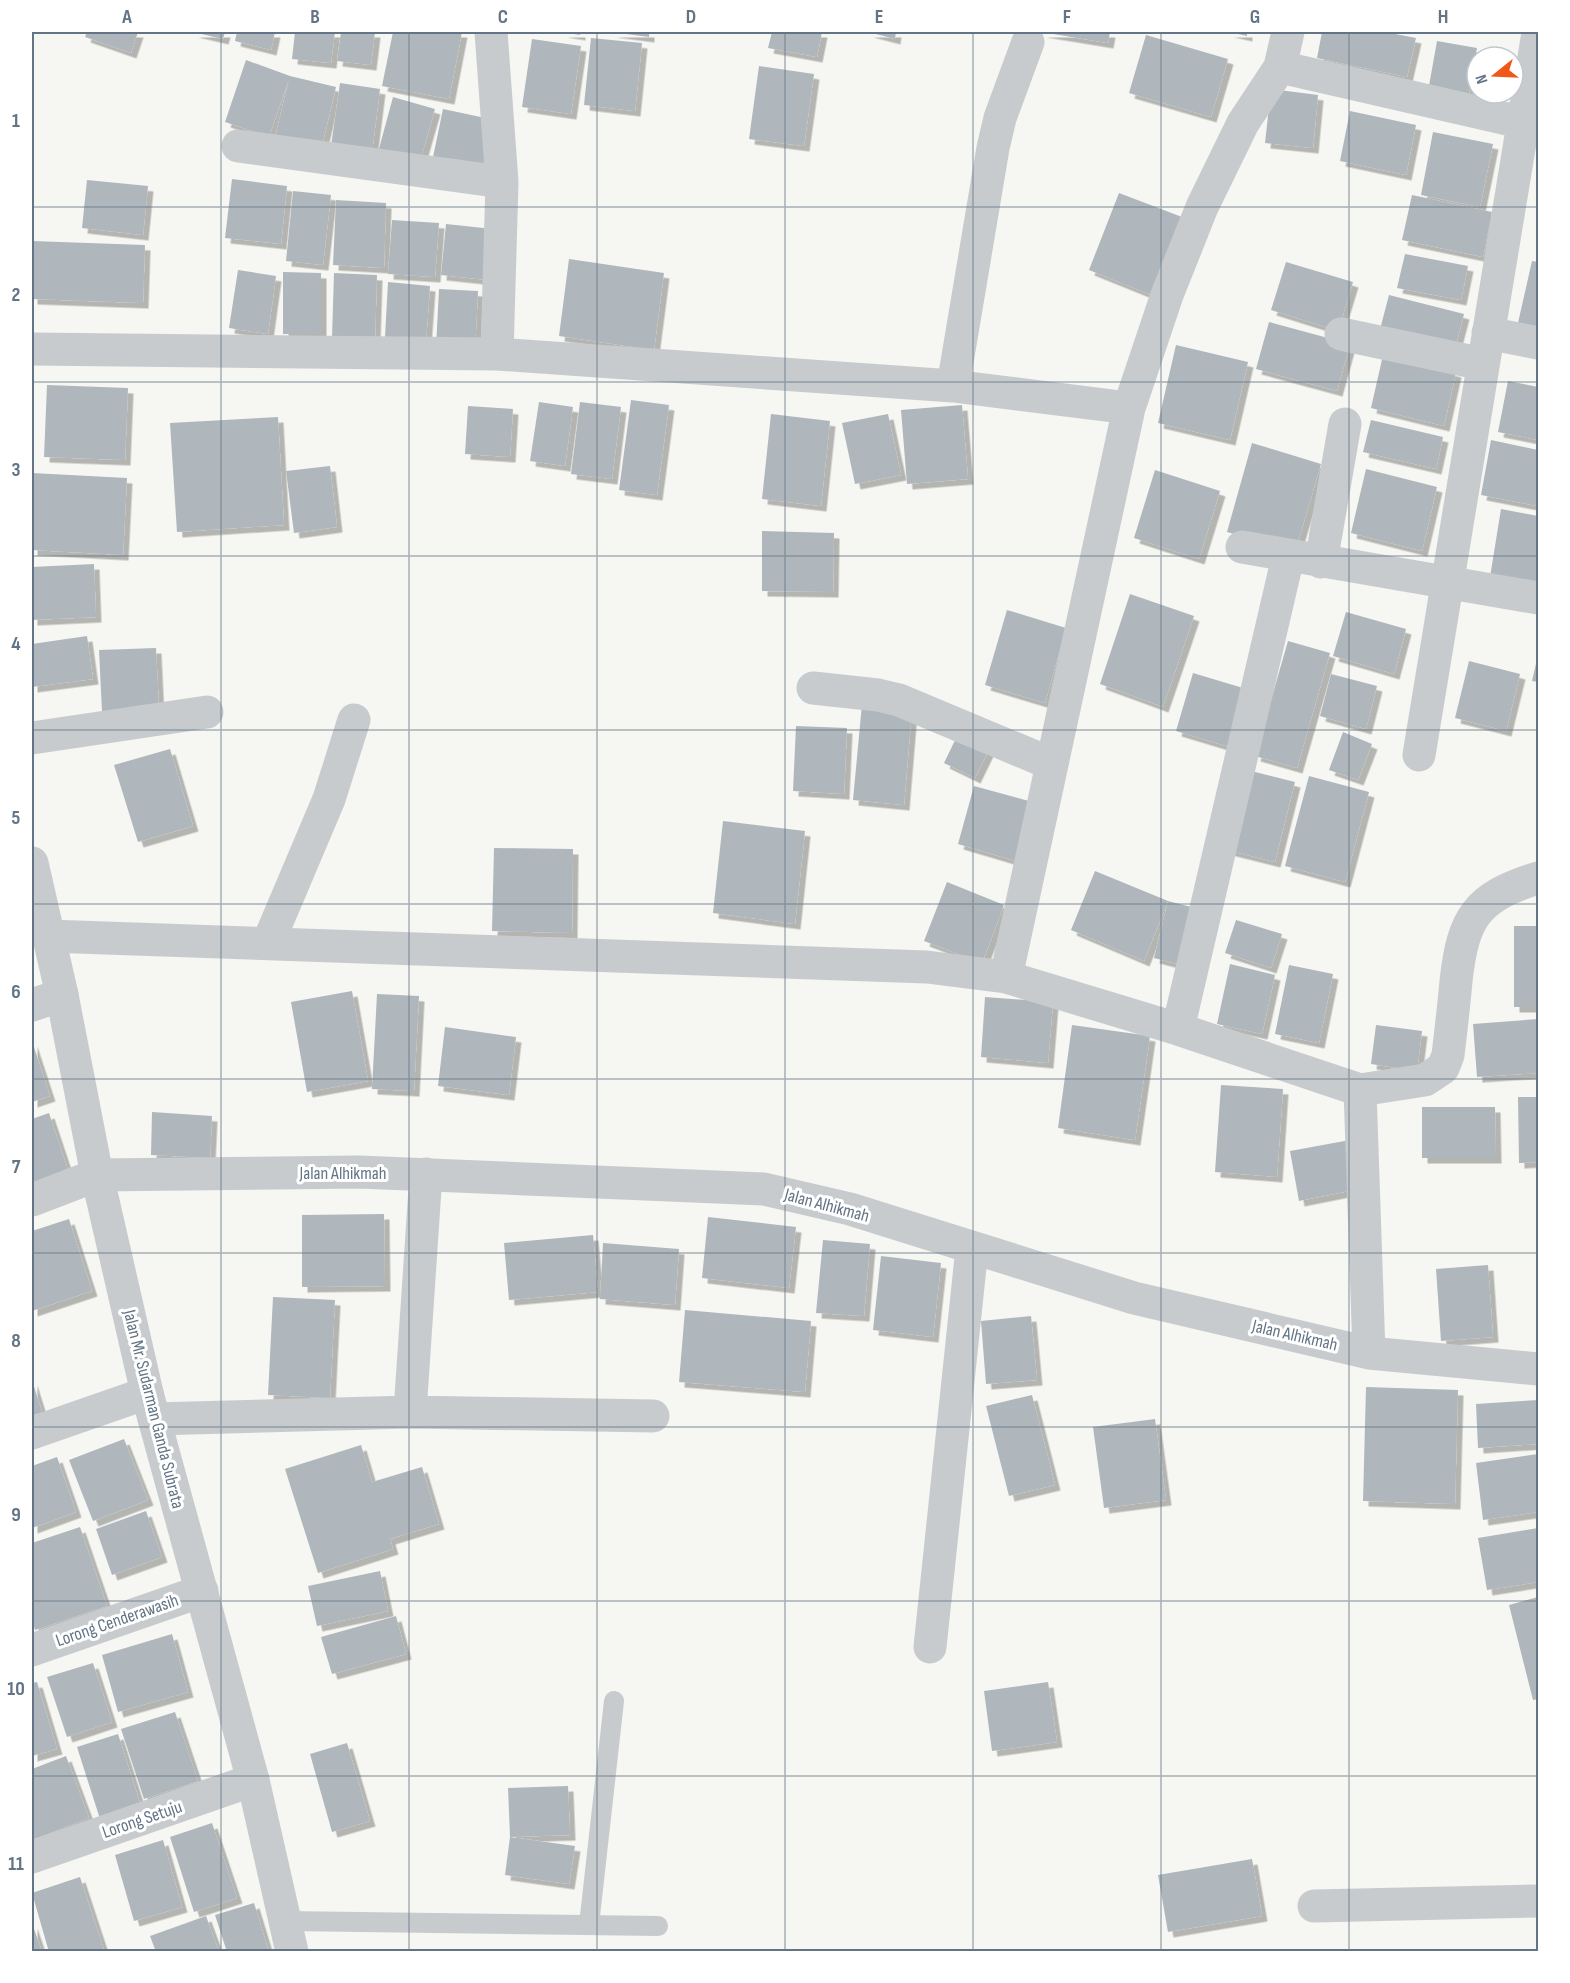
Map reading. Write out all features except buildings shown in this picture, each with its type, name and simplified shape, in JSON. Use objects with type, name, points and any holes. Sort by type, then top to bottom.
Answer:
[{"type":"street","points":[[491,32],[502,182],[497,354]]},
{"type":"street","points":[[1006,977],[1129,408],[1167,295],[1211,187],[1243,123],[1280,67],[1288,32]]},
{"type":"street","points":[[1419,754],[1485,348],[1531,124],[1539,33]]},
{"type":"street","points":[[953,386],[993,148],[1000,118],[1028,42]]},
{"type":"street","points":[[1280,67],[1531,124]]},
{"type":"street","points":[[238,146],[502,182]]},
{"type":"street","points":[[1341,334],[1485,348],[1539,343]]},
{"type":"street","points":[[32,349],[497,354],[953,386],[1129,408]]},
{"type":"street","points":[[1321,562],[1345,424]]},
{"type":"street","points":[[1242,547],[1539,598]]},
{"type":"street","points":[[1178,1029],[1288,556]]},
{"type":"street","points":[[813,688],[878,695],[899,700],[1052,764]]},
{"type":"street","points":[[32,738],[207,712]]},
{"type":"street","points":[[268,943],[329,799],[354,720]]},
{"type":"street","name":"Jalan Mr. Sudarman Ganda Subrata","points":[[32,863],[62,995],[97,1175],[150,1406],[253,1780],[289,1936]]},
{"type":"street","points":[[48,936],[927,966],[1006,977],[1178,1029],[1360,1090],[1425,1080],[1443,1068],[1448,1055],[1459,948],[1467,926],[1479,909],[1494,897],[1539,878]]},
{"type":"street","points":[[32,1005],[62,995]]},
{"type":"street","points":[[1360,1090],[1369,1353]]},
{"type":"street","name":"Jalan Alhikmah","points":[[97,1175],[359,1172],[764,1189],[840,1206],[1134,1298],[1369,1353],[1539,1369]]},
{"type":"street","points":[[410,1412],[426,1174]]},
{"type":"street","points":[[32,1200],[97,1175]]},
{"type":"street","points":[[930,1647],[972,1248]]},
{"type":"street","points":[[32,1433],[150,1406],[653,1416]]},
{"type":"street","name":"Lorong Cenderawasih","points":[[32,1650],[202,1591]]},
{"type":"street","name":"Lorong Setuju","points":[[32,1857],[253,1780]]},
{"type":"street","points":[[1314,1906],[1539,1901]]},
{"type":"lane","points":[[589,1925],[614,1701]]},
{"type":"lane","points":[[289,1936],[589,1925],[658,1926]]}]
